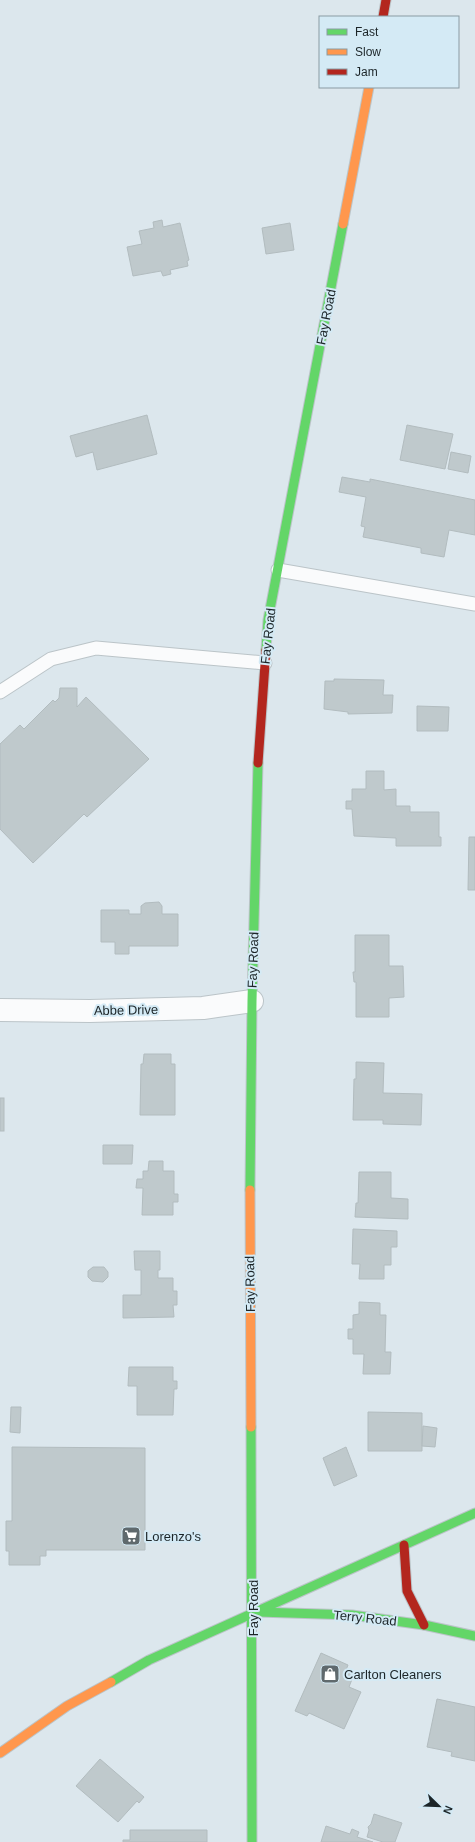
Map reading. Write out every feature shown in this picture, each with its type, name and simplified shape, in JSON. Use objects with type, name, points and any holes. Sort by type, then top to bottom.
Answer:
[{"type":"street","points":[[383,16],[386,0]]},
{"type":"street","name":"Fay Road","points":[[252,1842],[253,1612],[250,1248],[252,1001],[260,740],[265,663],[268,620],[370,88]]},
{"type":"street","name":"Abbe Drive","points":[[0,1010],[90,1011],[203,1008],[252,1001]]},
{"type":"street","points":[[0,1753],[67,1706],[149,1660],[253,1612],[475,1514]]},
{"type":"street","points":[[404,1545],[407,1591],[424,1625]]},
{"type":"street","name":"Terry Road","points":[[253,1612],[352,1615],[424,1625],[475,1636]]},
{"type":"lane","points":[[278,570],[475,604]]},
{"type":"lane","points":[[0,692],[52,659],[96,648],[265,663]]},
{"type":"building","points":[[162,220],[163,227],[180,223],[189,260],[187,261],[188,266],[170,270],[171,274],[163,276],[161,271],[133,276],[127,247],[142,244],[139,231],[154,228],[153,222]]},
{"type":"building","points":[[290,223],[294,250],[266,254],[262,228]]},
{"type":"building","points":[[147,415],[157,454],[97,470],[93,452],[76,457],[70,436]]},
{"type":"building","points":[[407,425],[453,434],[445,469],[400,460]]},
{"type":"building","points":[[451,452],[471,456],[468,473],[448,469]]},
{"type":"building","points":[[342,477],[370,482],[370,479],[475,500],[475,535],[449,530],[444,557],[421,553],[421,548],[363,537],[365,527],[361,526],[366,497],[339,492]]},
{"type":"building","points":[[334,679],[384,680],[383,695],[393,695],[392,713],[348,714],[348,712],[324,709],[325,681],[334,681]]},
{"type":"building","points":[[60,688],[77,688],[77,707],[86,697],[149,759],[87,817],[84,814],[33,863],[0,829],[0,744],[20,725],[24,729],[53,700],[55,702],[59,698]]},
{"type":"building","points":[[417,706],[449,707],[448,731],[417,731]]},
{"type":"building","points":[[366,771],[384,771],[384,790],[396,789],[396,806],[410,806],[410,812],[439,812],[439,837],[441,837],[441,846],[396,846],[396,838],[354,836],[352,809],[346,809],[346,801],[352,801],[352,789],[366,789]]},
{"type":"building","points":[[469,837],[475,837],[475,890],[468,890]]},
{"type":"building","points":[[159,902],[162,906],[162,914],[178,914],[178,946],[129,946],[129,954],[115,954],[115,942],[101,942],[101,910],[129,910],[129,914],[141,914],[141,906],[145,903]]},
{"type":"building","points":[[355,935],[389,935],[389,966],[403,966],[404,997],[389,998],[389,1017],[356,1017],[356,982],[354,982],[353,972],[355,972]]},
{"type":"building","points":[[144,1054],[171,1054],[171,1064],[175,1064],[175,1115],[140,1115],[141,1064],[143,1064]]},
{"type":"building","points":[[356,1062],[384,1063],[383,1093],[422,1094],[421,1125],[383,1124],[383,1120],[353,1120]]},
{"type":"building","points":[[0,1098],[4,1098],[4,1131],[0,1131]]},
{"type":"building","points":[[103,1145],[133,1145],[132,1164],[103,1164]]},
{"type":"building","points":[[149,1161],[163,1161],[163,1171],[174,1171],[174,1194],[178,1194],[178,1202],[173,1202],[173,1215],[142,1215],[143,1188],[136,1188],[137,1179],[143,1179],[143,1171],[148,1171]]},
{"type":"building","points":[[359,1172],[391,1172],[391,1198],[408,1199],[408,1219],[355,1217],[356,1203],[358,1203]]},
{"type":"building","points":[[353,1229],[397,1231],[397,1247],[391,1247],[391,1265],[384,1265],[384,1279],[359,1279],[360,1264],[352,1264]]},
{"type":"building","points":[[134,1251],[160,1251],[160,1270],[158,1270],[158,1278],[173,1278],[173,1291],[177,1291],[177,1305],[173,1305],[174,1317],[123,1318],[123,1295],[141,1295],[141,1270],[135,1270]]},
{"type":"building","points":[[93,1267],[104,1267],[108,1272],[108,1277],[103,1282],[92,1281],[88,1277],[88,1271]]},
{"type":"building","points":[[359,1302],[380,1303],[380,1315],[386,1315],[385,1352],[391,1352],[390,1374],[363,1374],[364,1354],[353,1354],[353,1339],[348,1339],[348,1329],[353,1329],[353,1315],[359,1314]]},
{"type":"building","points":[[129,1367],[173,1367],[173,1381],[177,1381],[177,1389],[174,1389],[173,1415],[137,1415],[137,1386],[128,1386]]},
{"type":"building","points":[[11,1407],[21,1407],[20,1433],[10,1432]]},
{"type":"building","points":[[368,1412],[422,1413],[422,1451],[368,1451]]},
{"type":"building","points":[[423,1426],[437,1428],[435,1447],[422,1446]]},
{"type":"building","points":[[12,1447],[145,1448],[145,1550],[46,1550],[46,1556],[40,1556],[40,1565],[9,1565],[9,1551],[6,1551],[6,1521],[12,1521]]},
{"type":"building","points":[[346,1447],[357,1476],[334,1486],[323,1458]]},
{"type":"building","points":[[321,1653],[348,1665],[346,1670],[354,1674],[349,1687],[361,1692],[344,1729],[309,1713],[307,1716],[295,1711]]},
{"type":"building","points":[[437,1699],[475,1707],[475,1761],[451,1756],[452,1752],[427,1747]]},
{"type":"building","points":[[100,1759],[144,1797],[139,1803],[137,1801],[118,1822],[76,1786]]},
{"type":"building","points":[[374,1814],[402,1823],[395,1842],[383,1842],[367,1837],[369,1830],[368,1827],[371,1824]]},
{"type":"building","points":[[326,1826],[350,1834],[352,1829],[359,1832],[357,1837],[373,1842],[321,1842]]},
{"type":"building","points":[[130,1830],[207,1830],[207,1842],[123,1842],[123,1840],[130,1840]]},
{"type":"traffic: fast","points":[[266,650],[268,620],[343,224]]},
{"type":"traffic: fast","points":[[250,1190],[252,1001],[258,763]]},
{"type":"traffic: fast","points":[[251,1427],[252,1842]]},
{"type":"traffic: fast","points":[[111,1682],[149,1660],[475,1513]]},
{"type":"traffic: fast","points":[[258,1612],[352,1615],[424,1625],[475,1636]]},
{"type":"traffic: slow","points":[[343,224],[369,88]]},
{"type":"traffic: slow","points":[[250,1190],[251,1427]]},
{"type":"traffic: slow","points":[[0,1753],[67,1706],[111,1682]]},
{"type":"traffic: jam","points":[[383,16],[386,0]]},
{"type":"traffic: jam","points":[[258,763],[266,650]]},
{"type":"traffic: jam","points":[[404,1545],[407,1591],[424,1625]]},
{"type":"place","name":"Lorenzo's","points":[[131,1536]]},
{"type":"place","name":"Carlton Cleaners","points":[[330,1674]]}]
